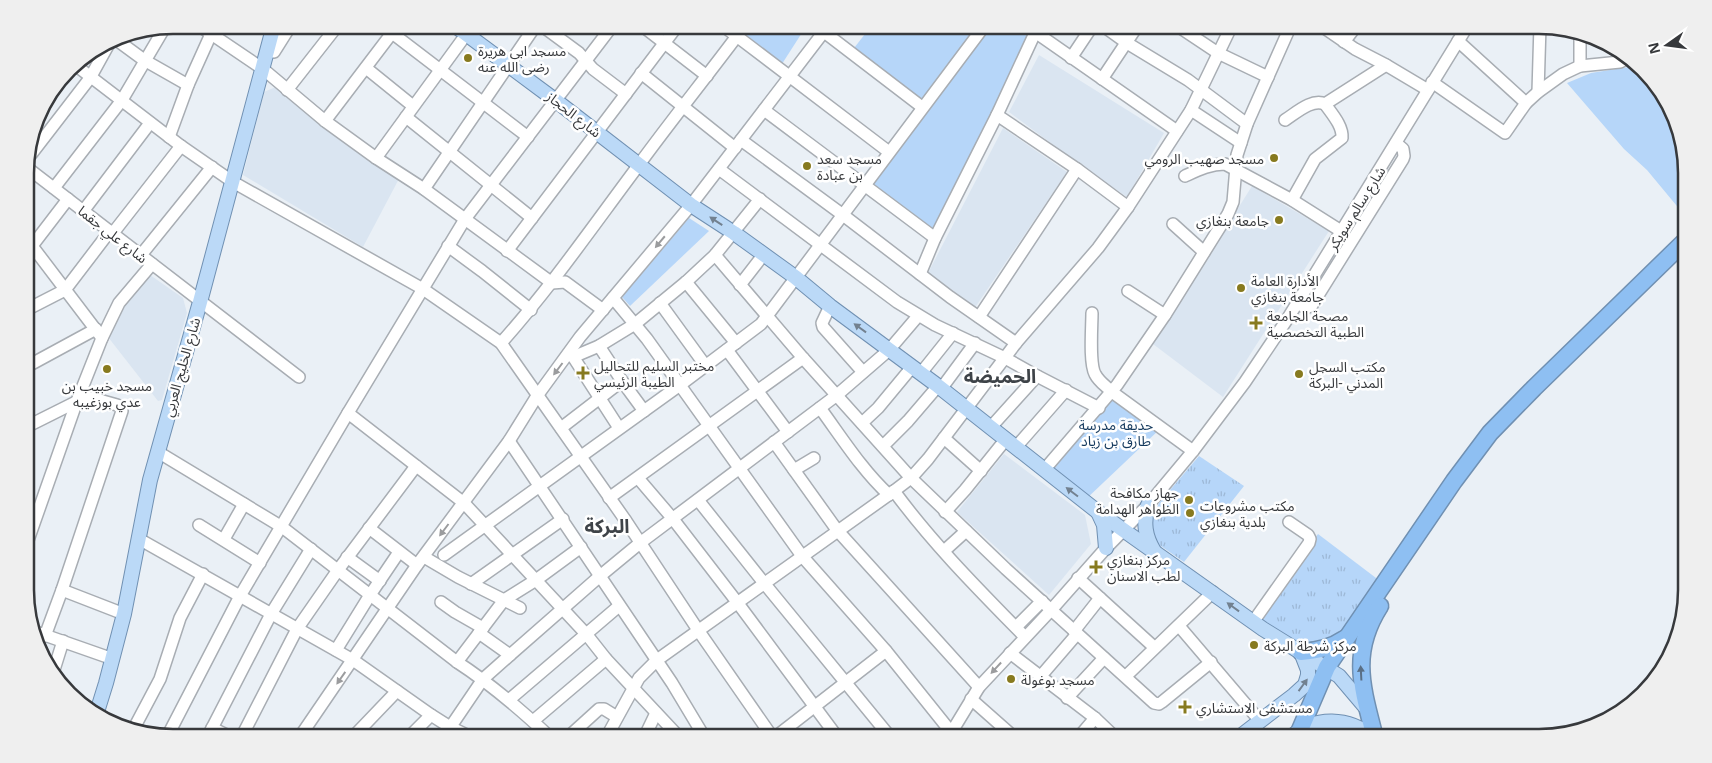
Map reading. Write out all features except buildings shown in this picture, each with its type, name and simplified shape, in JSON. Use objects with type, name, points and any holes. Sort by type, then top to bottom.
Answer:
[{"type":"highway","points":[[1301,652],[1320,650],[1354,636],[1454,481],[1490,433],[1678,248]]},
{"type":"highway","points":[[1297,729],[1327,667],[1374,615],[1397,578],[1482,456],[1506,428],[1678,258]]},
{"type":"highway","points":[[1354,636],[1361,656],[1361,677],[1373,729]]},
{"type":"main road","name":"شارع الخليج العربي","points":[[98,707],[113,660],[124,614],[150,480],[264,69],[272,34]]},
{"type":"main road","name":"شارع الحجاز","points":[[474,34],[509,65],[691,205],[795,277],[830,306],[991,427],[1098,512],[1275,637],[1339,676],[1368,710]]},
{"type":"main road","points":[[1148,505],[1144,524],[1155,552]]},
{"type":"main road","points":[[1098,512],[1104,525],[1106,548]]},
{"type":"main road","points":[[1250,729],[1305,685],[1308,670],[1301,652]]},
{"type":"main road","points":[[1304,729],[1312,724],[1339,721],[1353,724],[1363,729]]},
{"type":"street","points":[[54,188],[122,100],[160,34]]},
{"type":"street","points":[[169,137],[188,85],[214,34]]},
{"type":"street","points":[[218,34],[264,69],[325,120],[376,158],[424,189],[552,283],[564,282],[603,310]]},
{"type":"street","points":[[274,52],[285,34]]},
{"type":"street","points":[[287,90],[331,34]]},
{"type":"street","points":[[325,120],[391,34]]},
{"type":"street","points":[[400,34],[440,70],[528,137]]},
{"type":"street","points":[[376,158],[467,34]]},
{"type":"street","points":[[424,189],[530,34]]},
{"type":"street","points":[[553,34],[579,53],[593,68],[626,94]]},
{"type":"street","points":[[171,729],[240,596],[448,246],[465,219],[606,34]]},
{"type":"street","points":[[653,34],[707,76]]},
{"type":"street","points":[[507,251],[672,34]]},
{"type":"street","points":[[734,34],[889,152]]},
{"type":"street","points":[[305,729],[420,561],[509,441],[537,396],[572,355],[580,337],[691,205],[822,34]]},
{"type":"street","points":[[834,34],[922,107]]},
{"type":"street","points":[[444,555],[680,385],[761,324],[978,34]]},
{"type":"street","points":[[920,274],[935,238],[997,115],[1035,34]]},
{"type":"street","points":[[1036,34],[1177,131]]},
{"type":"street","points":[[1071,58],[1087,34]]},
{"type":"street","points":[[1114,34],[1201,90],[1246,124]]},
{"type":"street","points":[[1102,79],[1132,34]]},
{"type":"street","points":[[1198,34],[1218,53],[1268,77]]},
{"type":"street","points":[[611,729],[639,678],[657,660],[891,493],[911,478],[928,459],[1004,358],[1098,248],[1128,207],[1191,110],[1228,34]]},
{"type":"street","points":[[1044,470],[1112,392],[1165,315],[1231,208],[1237,155],[1246,124],[1287,34]]},
{"type":"street","points":[[1333,34],[1361,53],[1430,86],[1505,133],[1526,103],[1563,74],[1580,66],[1623,61]]},
{"type":"street","points":[[1344,42],[1350,34]]},
{"type":"street","name":"شارع سالم سويكر","points":[[954,729],[979,687],[1052,609],[1078,578],[1148,505],[1193,451],[1245,382],[1297,303],[1462,34]]},
{"type":"street","points":[[1538,92],[1540,34]]},
{"type":"street","points":[[501,342],[531,310],[552,283],[639,164],[737,36]]},
{"type":"street","points":[[1580,40],[1580,66]]},
{"type":"street","points":[[1458,41],[1526,103]]},
{"type":"street","points":[[120,44],[188,85]]},
{"type":"street","points":[[36,148],[90,78],[105,51]]},
{"type":"street","points":[[1326,104],[1386,65]]},
{"type":"street","points":[[366,68],[413,106]]},
{"type":"street","points":[[80,69],[181,146],[233,182],[423,289],[501,342],[768,729]]},
{"type":"street","points":[[642,74],[683,107],[843,215],[978,318],[1016,343]]},
{"type":"street","points":[[1285,120],[1313,103],[1319,102],[1326,104],[1342,134],[1342,138],[1315,159],[1292,200]]},
{"type":"street","points":[[764,110],[935,238]]},
{"type":"street","points":[[1191,110],[1241,143]]},
{"type":"street","points":[[997,115],[1078,169],[1128,207]]},
{"type":"street","points":[[406,117],[532,218]]},
{"type":"street","points":[[84,210],[150,123]]},
{"type":"street","points":[[1297,303],[1306,308],[1312,305],[1403,159],[1404,149],[1396,143]]},
{"type":"street","points":[[34,306],[65,290],[181,146]]},
{"type":"street","points":[[1185,176],[1216,164],[1225,164],[1292,200],[1341,230]]},
{"type":"street","points":[[141,255],[212,167]]},
{"type":"street","points":[[719,169],[918,316],[975,343],[1099,408]]},
{"type":"street","points":[[978,318],[1078,169]]},
{"type":"street","name":"شارع علي جقما","points":[[34,176],[84,210],[299,378]]},
{"type":"street","points":[[572,355],[599,346],[635,324],[686,282],[715,255],[760,198]]},
{"type":"street","points":[[34,237],[68,199]]},
{"type":"street","points":[[1173,224],[1204,252]]},
{"type":"street","points":[[448,246],[531,310]]},
{"type":"street","points":[[34,251],[99,334]]},
{"type":"street","points":[[740,285],[764,254]]},
{"type":"street","points":[[715,255],[911,478],[945,512],[1154,703],[1159,704],[1162,702],[1211,662]]},
{"type":"street","points":[[34,523],[99,334],[119,303],[152,264]]},
{"type":"street","points":[[686,282],[731,347],[757,392],[788,432]]},
{"type":"street","points":[[1128,291],[1165,315]]},
{"type":"street","points":[[613,298],[635,324],[680,385],[802,556],[886,652],[945,729]]},
{"type":"street","points":[[660,303],[705,366]]},
{"type":"street","points":[[830,306],[823,318],[823,326],[863,372]]},
{"type":"street","points":[[1092,313],[1092,365],[1094,373],[1101,383],[1193,451]]},
{"type":"street","points":[[450,727],[483,679],[562,609],[640,543],[837,395],[889,350],[918,316]]},
{"type":"street","points":[[862,424],[953,333]]},
{"type":"street","points":[[34,363],[99,334]]},
{"type":"street","points":[[883,446],[940,388],[975,343]]},
{"type":"street","points":[[599,346],[644,411]]},
{"type":"street","points":[[572,355],[619,428]]},
{"type":"street","points":[[609,498],[804,358]]},
{"type":"street","points":[[991,427],[1037,376]]},
{"type":"street","points":[[561,428],[622,381]]},
{"type":"street","points":[[945,512],[981,471],[1066,390]]},
{"type":"street","points":[[34,424],[61,409],[75,406],[84,398],[92,398],[117,405],[122,411],[62,590],[40,633]]},
{"type":"street","points":[[820,408],[875,482],[891,493],[1025,636]]},
{"type":"street","points":[[348,413],[464,503],[587,634],[606,658],[671,729]]},
{"type":"street","points":[[944,438],[981,471]]},
{"type":"street","points":[[509,441],[657,660],[699,729]]},
{"type":"street","points":[[774,442],[838,530],[979,687]]},
{"type":"street","points":[[158,452],[282,527],[457,662],[510,700],[541,729]]},
{"type":"street","points":[[794,470],[814,458]]},
{"type":"street","points":[[246,729],[297,629],[347,557],[416,466]]},
{"type":"street","points":[[638,478],[674,519],[832,729]]},
{"type":"street","points":[[698,500],[884,729]]},
{"type":"street","points":[[224,539],[244,504]]},
{"type":"street","points":[[471,584],[563,519]]},
{"type":"street","points":[[1253,622],[1309,543],[1308,535],[1289,522]]},
{"type":"street","points":[[199,525],[260,563]]},
{"type":"street","points":[[369,528],[399,552],[520,608]]},
{"type":"street","points":[[944,551],[966,531]]},
{"type":"street","points":[[139,539],[353,660],[454,729]]},
{"type":"street","points":[[457,662],[504,600],[536,580],[581,547]]},
{"type":"street","points":[[212,729],[271,614],[311,550]]},
{"type":"street","points":[[336,650],[399,552]]},
{"type":"street","points":[[347,557],[380,581]]},
{"type":"street","points":[[136,724],[160,679],[180,618],[203,574]]},
{"type":"street","points":[[1078,578],[1154,648]]},
{"type":"street","points":[[62,590],[124,614]]},
{"type":"street","points":[[1126,676],[1213,592]]},
{"type":"street","points":[[1040,677],[1100,598]]},
{"type":"street","points":[[1016,627],[1042,601]]},
{"type":"street","points":[[440,602],[481,630],[510,655]]},
{"type":"street","points":[[510,700],[619,606]]},
{"type":"street","points":[[1179,626],[1260,721]]},
{"type":"street","points":[[41,634],[113,660]]},
{"type":"street","points":[[55,664],[63,641]]},
{"type":"street","points":[[786,729],[886,652]]},
{"type":"street","points":[[1010,653],[1106,729]]},
{"type":"street","points":[[533,721],[606,658]]},
{"type":"street","points":[[1067,698],[1104,658]]},
{"type":"street","points":[[361,729],[397,691]]},
{"type":"street","points":[[971,699],[1005,729]]},
{"type":"street","points":[[577,729],[599,709],[604,709],[617,717]]},
{"type":"street","points":[[648,729],[656,713]]},
{"type":"street","points":[[417,729],[431,715]]},
{"type":"street","points":[[1085,729],[1094,718]]},
{"type":"shaded area","points":[[1039,55],[1164,133],[1127,197],[1009,112]]},
{"type":"shaded area","points":[[278,86],[401,175],[363,247],[243,175],[264,92]]},
{"type":"shaded area","points":[[1003,128],[1067,172],[974,309],[927,275]]},
{"type":"shaded area","name":"الأدارة العامة جامعة بنغازي","points":[[1252,186],[1329,231],[1223,397],[1153,344]]},
{"type":"shaded area","points":[[150,275],[183,298],[187,313],[162,400],[158,401],[108,337],[126,300]]},
{"type":"shaded area","points":[[1004,454],[1085,515],[1091,544],[1049,595],[957,512]]},
{"type":"green space","points":[[738,34],[801,34],[780,67]]},
{"type":"green space","points":[[865,34],[977,34],[922,107],[851,52]]},
{"type":"green space","points":[[979,34],[1035,34],[935,238],[866,186]]},
{"type":"green space","points":[[1630,67],[1650,88],[1660,103],[1674,137],[1677,155],[1678,207],[1647,170],[1624,149],[1567,83],[1591,73]]},
{"type":"green space","points":[[689,218],[709,231],[630,306],[622,297]]},
{"type":"green space","name":"حديقة مدرسة طارق بن زياد","points":[[1112,392],[1161,428],[1085,500],[1045,470]]},
{"type":"green space","points":[[1199,456],[1244,486],[1184,562],[1152,540],[1150,526],[1159,503]]},
{"type":"green space","points":[[1318,534],[1384,584],[1346,637],[1312,651],[1254,621]]},
{"type":"place","name":"مسجد ابي هريرة رضى الله عنه","points":[[468,58]]},
{"type":"place","name":"مسجد صهيب الرومي","points":[[1274,158]]},
{"type":"place","name":"مسجد سعد بن عبادة","points":[[807,166]]},
{"type":"place","name":"جامعة بنغازي","points":[[1279,220]]},
{"type":"place","name":"الأدارة العامة جامعة بنغازي","points":[[1241,288]]},
{"type":"place","name":"مصحة الجامعة الطبية التخصصية","points":[[1256,323]]},
{"type":"place","name":"مسجد خبيب بن عدي بوزغيبه","points":[[107,369]]},
{"type":"place","name":"مختبر السليم للتحاليل الطيبة الرئيسي","points":[[583,373]]},
{"type":"place","name":"مكتب السجل المدني -البركة","points":[[1299,374]]},
{"type":"place","name":"جهاز مكافحة الظواهر الهدامة","points":[[1189,500]]},
{"type":"place","name":"مكتب مشروعات بلدية بنغازي","points":[[1190,513]]},
{"type":"place","name":"مركز بنغازي لطب الاسنان","points":[[1096,567]]},
{"type":"place","name":"مركز شرطة البركة","points":[[1254,645]]},
{"type":"place","name":"مسجد بوغولة","points":[[1011,679]]},
{"type":"place","name":"مستشفى الاستشاري","points":[[1185,707]]},
{"type":"district","name":"الحميضة","points":[[1000,376]]},
{"type":"district","name":"البركة","points":[[607,526]]}]
